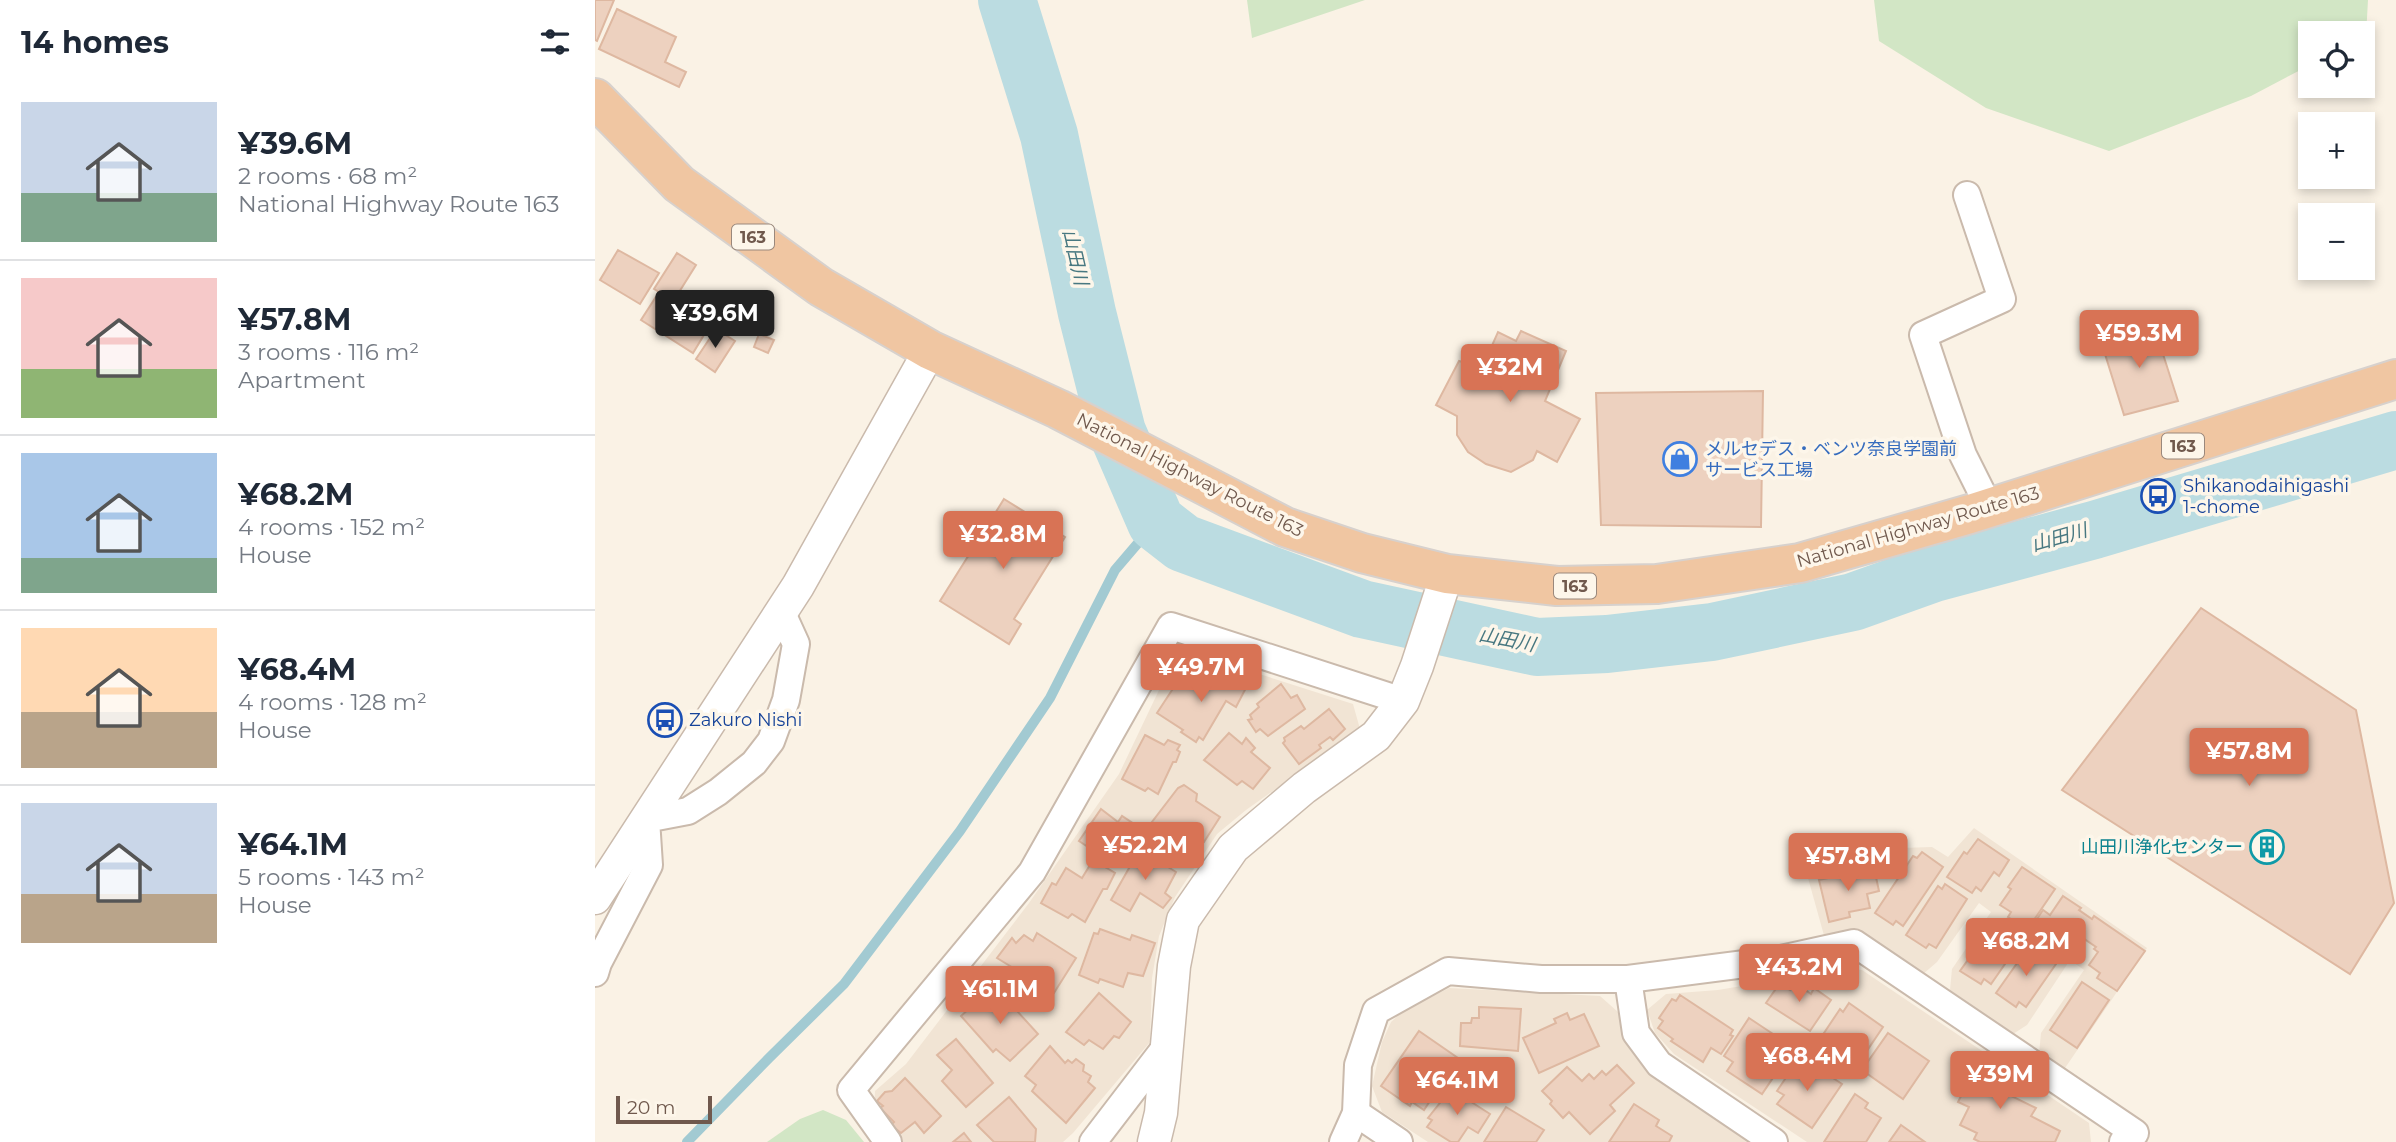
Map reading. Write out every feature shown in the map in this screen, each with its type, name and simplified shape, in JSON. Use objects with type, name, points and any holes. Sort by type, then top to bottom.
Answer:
[{"type":"highway","name":"National Highway Route 163","points":[[595,98],[679,184],[821,287],[930,350],[1058,409],[1285,527],[1362,553],[1447,574],[1557,586],[1657,584],[1800,563],[1989,508],[2396,379]]},
{"type":"street","points":[[1967,195],[2003,299],[1923,335],[1963,455],[1989,508]]},
{"type":"street","points":[[595,898],[782,611],[930,350]]},
{"type":"street","points":[[1154,1142],[1161,1113],[1174,965],[1183,920],[1233,848],[1304,788],[1376,736],[1403,701],[1447,574]]},
{"type":"street","points":[[646,820],[688,811],[754,764],[771,741],[786,700],[796,644],[782,611]]},
{"type":"street","points":[[888,1142],[851,1090],[1032,872],[1171,626],[1403,701]]},
{"type":"street","points":[[595,973],[649,865],[646,820]]},
{"type":"street","points":[[1343,1142],[1356,1113],[1358,1065],[1376,1011],[1448,971],[1541,979],[1628,979],[1776,960],[1854,943],[2135,1133],[2123,1142]]},
{"type":"street","points":[[1628,979],[1636,1033],[1660,1065],[1774,1142]]},
{"type":"street","points":[[1093,1142],[1168,1044]]},
{"type":"street","points":[[1356,1113],[1399,1142]]},
{"type":"shaded area","points":[[1194,653],[1353,704],[1360,729],[1246,810],[1217,834],[1175,897],[1159,936],[1152,978],[1150,1042],[1063,1142],[899,1142],[874,1114],[875,1091],[906,1064],[1029,903],[1119,774],[1170,667]]},
{"type":"shaded area","points":[[1974,828],[2147,948],[2065,1068],[2039,1054],[2041,1033],[2084,970],[2070,960],[2027,1025],[2013,1034],[1950,990],[1952,969],[1991,912],[1979,903],[1937,962],[1922,975],[1825,939],[1808,878],[1894,859],[1901,848],[1932,847],[1948,857]]},
{"type":"shaded area","points":[[1838,967],[1862,970],[2089,1123],[2091,1142],[1807,1142],[1674,1054],[1655,1033],[1647,1010],[1666,994],[1718,990]]},
{"type":"shaded area","points":[[1449,988],[1600,996],[1618,1012],[1623,1030],[1752,1142],[1428,1142],[1382,1112],[1372,1086],[1382,1042],[1391,1022],[1403,1011]]},
{"type":"green space","points":[[1247,0],[1365,0],[1252,38]]},
{"type":"green space","points":[[1874,0],[2368,0],[2367,21],[2298,21],[2298,71],[2251,96],[2109,151],[1986,108],[1879,41]]},
{"type":"green space","points":[[823,1110],[846,1120],[864,1142],[767,1142],[800,1119]]},
{"type":"building","points":[[595,0],[614,0],[597,41],[595,40]]},
{"type":"building","points":[[617,9],[676,37],[665,62],[686,72],[679,87],[599,49]]},
{"type":"building","points":[[618,250],[659,273],[640,304],[600,280]]},
{"type":"building","points":[[677,253],[696,265],[676,297],[713,320],[693,353],[641,320],[659,292],[654,289]]},
{"type":"building","points":[[2154,326],[2178,401],[2124,415],[2100,338]]},
{"type":"building","points":[[716,329],[735,341],[715,372],[696,359]]},
{"type":"building","points":[[1521,331],[1566,351],[1545,401],[1580,419],[1557,462],[1537,451],[1533,460],[1511,472],[1486,464],[1468,452],[1457,435],[1457,416],[1436,405],[1459,361],[1482,368],[1498,332],[1516,341]]},
{"type":"building","points":[[759,334],[774,340],[768,353],[754,347]]},
{"type":"building","name":"メルセデス・ベンツ奈良学園前 サービス工場","points":[[1763,391],[1761,527],[1601,525],[1596,393]]},
{"type":"building","points":[[1004,499],[1065,537],[1014,619],[1021,624],[1009,644],[940,601]]},
{"type":"building","name":"山田川浄化センター","points":[[2201,608],[2356,710],[2394,903],[2350,974],[2062,790]]},
{"type":"building","points":[[1216,668],[1247,686],[1236,707],[1226,701],[1203,740],[1199,737],[1196,742],[1157,713],[1180,678],[1203,691]]},
{"type":"building","points":[[1281,684],[1291,698],[1297,695],[1305,709],[1268,736],[1260,729],[1256,732],[1248,720],[1252,719],[1250,715],[1259,707],[1257,704]]},
{"type":"building","points":[[1329,709],[1345,729],[1333,740],[1330,737],[1319,745],[1321,748],[1299,764],[1283,743],[1284,738],[1301,726],[1304,729]]},
{"type":"building","points":[[1229,733],[1242,744],[1246,738],[1255,748],[1251,752],[1270,768],[1253,789],[1242,781],[1237,785],[1204,760]]},
{"type":"building","points":[[1145,735],[1164,745],[1168,740],[1180,745],[1176,762],[1173,762],[1158,794],[1148,788],[1145,791],[1122,779]]},
{"type":"building","points":[[1184,785],[1197,794],[1196,801],[1220,817],[1204,842],[1191,835],[1189,839],[1174,830],[1168,839],[1154,829],[1156,826],[1152,822],[1178,788]]},
{"type":"building","points":[[1101,809],[1118,822],[1122,816],[1137,826],[1132,831],[1138,835],[1115,865],[1079,841]]},
{"type":"building","points":[[1978,839],[2009,860],[1999,876],[1994,872],[1981,891],[1976,887],[1972,893],[1947,877],[1964,852],[1967,854]]},
{"type":"building","points":[[1922,852],[1943,867],[1903,926],[1896,921],[1893,925],[1875,913],[1913,856],[1917,858]]},
{"type":"building","points":[[1137,854],[1147,854],[1176,872],[1165,893],[1171,898],[1163,908],[1140,893],[1130,911],[1111,900]]},
{"type":"building","points":[[1093,860],[1115,873],[1085,922],[1072,914],[1068,918],[1041,903],[1052,883],[1056,885],[1066,868],[1082,878]]},
{"type":"building","points":[[2022,867],[2055,889],[2027,930],[2008,917],[2011,912],[2000,905]]},
{"type":"building","points":[[1874,868],[1879,891],[1867,894],[1870,908],[1849,912],[1850,917],[1829,922],[1819,880]]},
{"type":"building","points":[[1945,884],[1967,899],[1936,948],[1929,944],[1926,948],[1906,935],[1938,886],[1942,889]]},
{"type":"building","points":[[2063,896],[2092,919],[2094,916],[2145,951],[2117,991],[2097,978],[2100,973],[2089,965],[2098,952],[2094,949],[2096,947],[2080,936],[2069,951],[2054,942],[2050,947],[2034,937],[2039,929],[2033,925],[2043,910],[2050,915]]},
{"type":"building","points":[[1995,922],[2021,941],[1991,984],[1984,979],[1981,984],[1960,971]]},
{"type":"building","points":[[1100,929],[1130,940],[1132,935],[1155,943],[1143,976],[1128,973],[1123,987],[1100,979],[1098,983],[1079,975],[1094,933],[1098,934]]},
{"type":"building","points":[[1037,933],[1076,958],[1054,993],[997,958],[1012,938],[1016,943],[1024,935],[1033,941]]},
{"type":"building","points":[[2030,945],[2056,964],[2026,1007],[2019,1002],[2016,1007],[1996,993]]},
{"type":"building","points":[[2082,982],[2109,1000],[2077,1048],[2050,1030]]},
{"type":"building","points":[[1780,983],[1790,990],[1795,983],[1811,994],[1814,988],[1831,1000],[1810,1031],[1766,1003]]},
{"type":"building","points":[[990,990],[1001,1003],[1007,1000],[1038,1034],[1010,1061],[996,1049],[993,1052],[961,1016]]},
{"type":"building","points":[[1099,993],[1131,1022],[1119,1038],[1114,1036],[1103,1049],[1089,1040],[1084,1045],[1066,1032]]},
{"type":"building","points":[[1680,995],[1733,1030],[1730,1035],[1733,1036],[1721,1054],[1711,1048],[1703,1062],[1671,1041],[1673,1039],[1658,1028],[1663,1021],[1659,1018],[1672,999],[1676,1001]]},
{"type":"building","points":[[1849,1003],[1883,1027],[1858,1064],[1820,1039],[1840,1009],[1843,1012]]},
{"type":"building","points":[[1479,1007],[1521,1009],[1518,1051],[1460,1046],[1461,1023],[1471,1023],[1472,1018],[1479,1018]]},
{"type":"building","points":[[1567,1013],[1570,1020],[1584,1014],[1599,1046],[1539,1073],[1523,1038],[1556,1023],[1554,1019]]},
{"type":"building","points":[[1749,1018],[1776,1036],[1770,1045],[1787,1057],[1762,1094],[1727,1071],[1733,1062],[1724,1056]]},
{"type":"building","points":[[1419,1031],[1458,1058],[1424,1110],[1412,1102],[1410,1106],[1381,1086]]},
{"type":"building","points":[[1888,1033],[1929,1061],[1903,1099],[1862,1070]]},
{"type":"building","points":[[956,1039],[993,1083],[966,1107],[942,1081],[952,1070],[937,1055]]},
{"type":"building","points":[[1050,1046],[1065,1063],[1068,1060],[1072,1063],[1076,1059],[1084,1065],[1083,1071],[1091,1076],[1088,1082],[1095,1088],[1066,1123],[1032,1091],[1036,1085],[1025,1076]]},
{"type":"building","points":[[1980,1059],[2005,1072],[1997,1089],[2036,1108],[2031,1116],[2060,1131],[2055,1142],[1980,1142],[1974,1139],[1977,1133],[1960,1125],[1969,1107],[1958,1102]]},
{"type":"building","points":[[1798,1060],[1810,1069],[1813,1065],[1842,1084],[1812,1128],[1777,1104],[1784,1095],[1777,1091]]},
{"type":"building","points":[[1617,1065],[1634,1083],[1610,1105],[1615,1111],[1590,1134],[1569,1112],[1563,1118],[1542,1091],[1567,1067],[1582,1081],[1589,1074],[1594,1079],[1602,1071],[1606,1075]]},
{"type":"building","points":[[905,1078],[941,1116],[924,1133],[915,1122],[901,1133],[891,1125],[894,1122],[877,1101]]},
{"type":"building","points":[[1451,1089],[1490,1114],[1478,1133],[1468,1127],[1458,1142],[1451,1142],[1427,1127],[1432,1120],[1428,1118]]},
{"type":"building","points":[[1855,1094],[1868,1103],[1865,1108],[1881,1118],[1866,1142],[1824,1142]]},
{"type":"building","points":[[1009,1097],[1036,1129],[1035,1142],[994,1142],[977,1125]]},
{"type":"building","points":[[1634,1104],[1659,1120],[1656,1126],[1672,1136],[1669,1142],[1609,1142]]},
{"type":"building","points":[[1506,1107],[1544,1130],[1536,1142],[1484,1142]]},
{"type":"building","points":[[1901,1125],[1925,1142],[1889,1142]]},
{"type":"building","points":[[964,1133],[971,1142],[953,1142]]},
{"type":"waterway","name":"山田川","points":[[1007,0],[1049,135],[1087,313],[1117,432],[1156,522],[1183,543],[1362,609],[1537,647],[1607,644],[1712,632],[1853,602],[1934,573],[2094,530],[2396,440]]},
{"type":"waterway","points":[[687,1142],[844,984],[960,831],[1050,698],[1115,570],[1156,522]]},
{"type":"place","name":"メルセデス・ベンツ奈良学園前 サービス工場","points":[[1680,459]]},
{"type":"place","name":"Shikanodaihigashi 1-chome","points":[[2158,496]]},
{"type":"place","name":"Zakuro Nishi","points":[[665,720]]},
{"type":"place","name":"山田川浄化センター","points":[[2267,847]]}]
